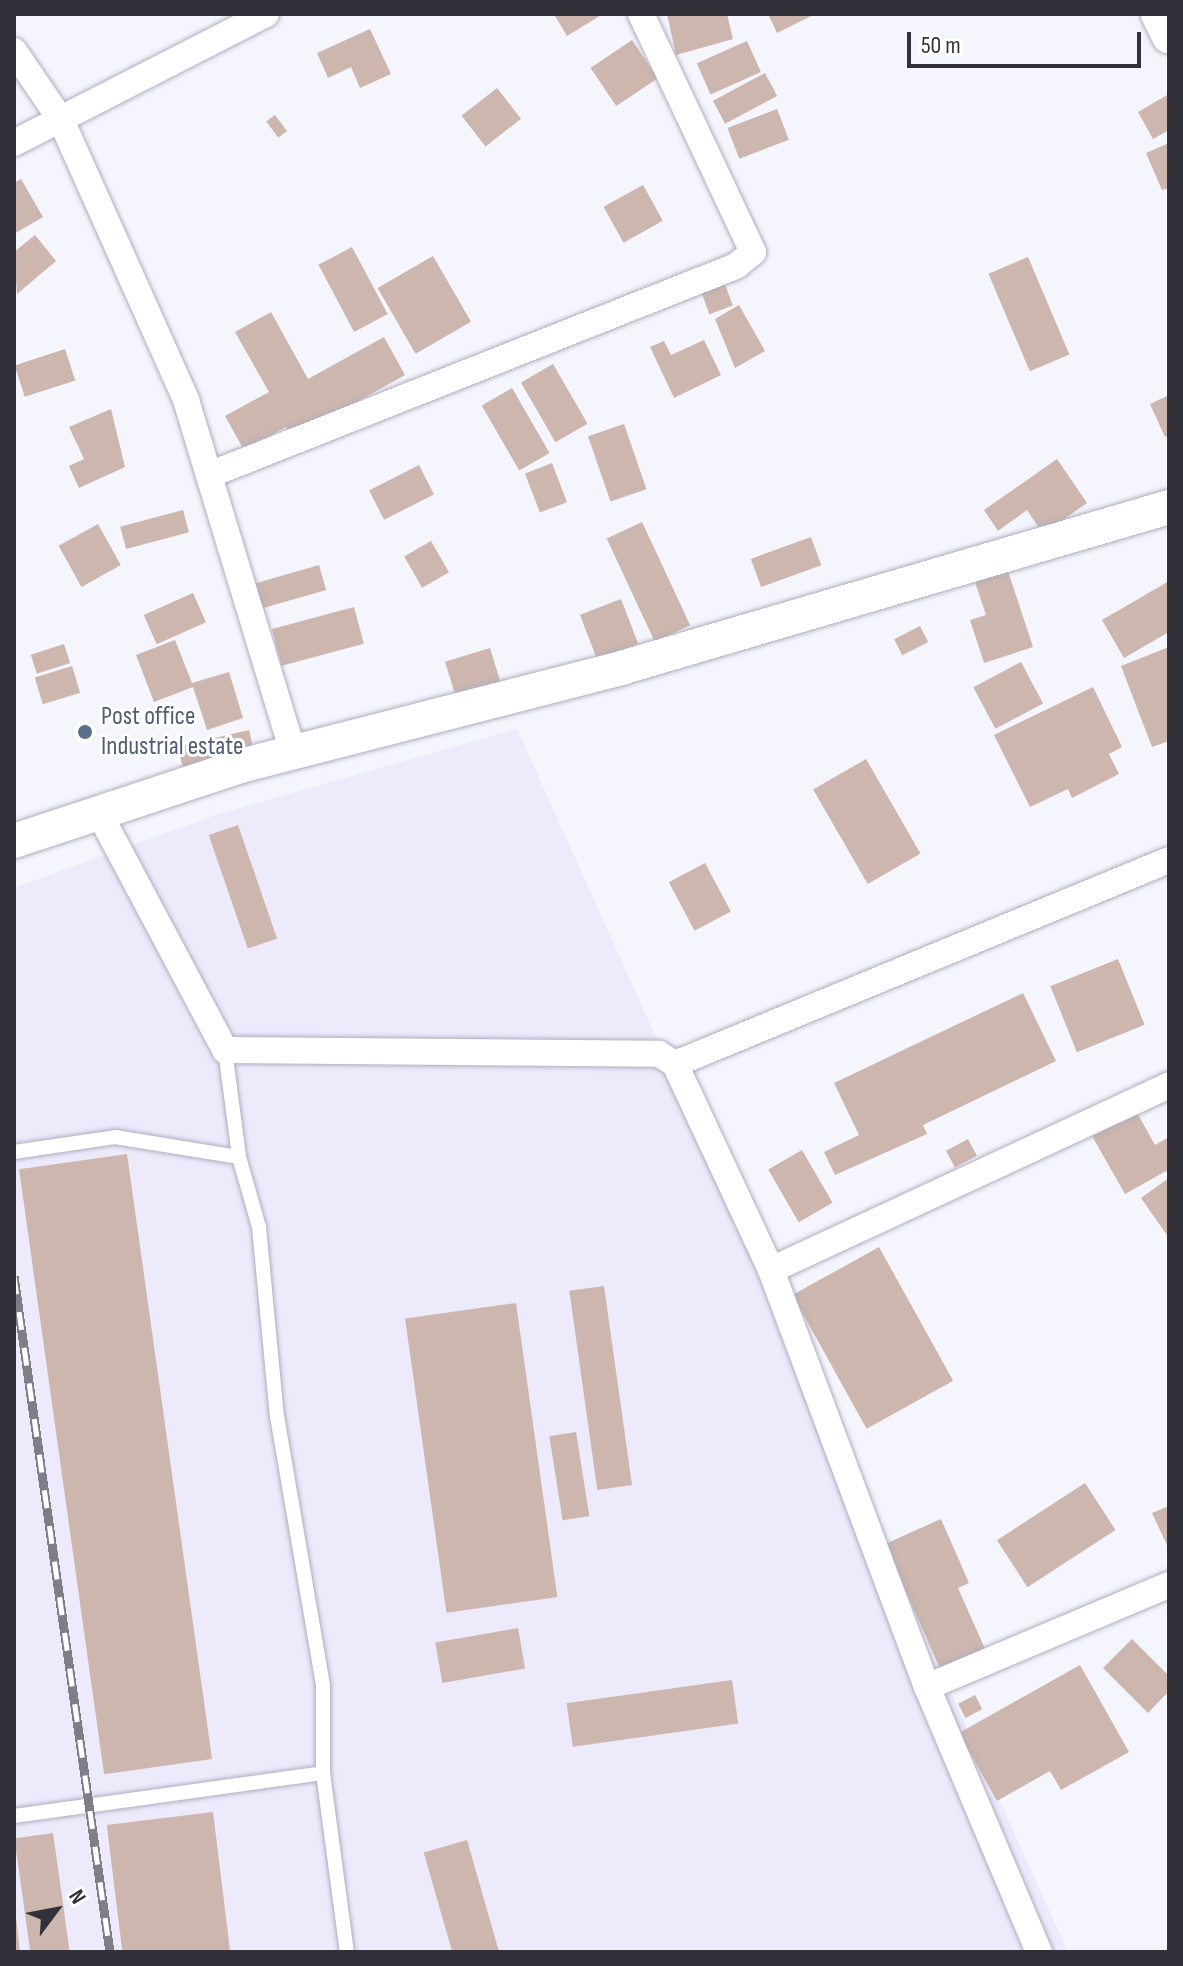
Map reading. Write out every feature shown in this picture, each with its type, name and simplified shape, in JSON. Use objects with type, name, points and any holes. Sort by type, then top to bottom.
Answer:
[{"type":"street","points":[[14,143],[266,14]]},
{"type":"street","points":[[209,475],[736,266],[753,252],[641,14]]},
{"type":"street","points":[[1158,14],[1169,37]]},
{"type":"street","points":[[14,51],[61,120],[186,400],[293,752]]},
{"type":"street","points":[[14,841],[98,811],[293,752],[621,668],[1169,507]]},
{"type":"street","points":[[98,811],[225,1050],[659,1054],[675,1064],[771,1270],[927,1687],[1039,1952]]},
{"type":"street","points":[[675,1064],[1169,860]]},
{"type":"street","points":[[771,1270],[1169,1085]]},
{"type":"street","points":[[927,1687],[1169,1585]]},
{"type":"lane","points":[[225,1050],[239,1157],[259,1227],[277,1416],[323,1685],[323,1773],[347,1952]]},
{"type":"lane","points":[[14,1152],[115,1137],[239,1157]]},
{"type":"lane","points":[[14,1816],[323,1773]]},
{"type":"shaded area","points":[[517,729],[1068,1952],[14,1952],[14,888],[219,814]]},
{"type":"building","points":[[554,14],[603,14],[567,36]]},
{"type":"building","points":[[667,14],[727,14],[733,39],[676,55]]},
{"type":"building","points":[[768,14],[815,14],[777,33]]},
{"type":"building","points":[[370,29],[391,74],[360,88],[351,67],[328,78],[317,53]]},
{"type":"building","points":[[632,40],[658,78],[616,106],[591,68]]},
{"type":"building","points":[[747,41],[761,72],[711,94],[697,63]]},
{"type":"building","points":[[765,73],[777,96],[725,124],[713,101]]},
{"type":"building","points":[[497,88],[521,119],[486,146],[462,116]]},
{"type":"building","points":[[1169,94],[1169,130],[1153,139],[1138,112]]},
{"type":"building","points":[[777,109],[789,140],[739,159],[728,128]]},
{"type":"building","points":[[275,115],[287,131],[278,138],[266,122]]},
{"type":"building","points":[[1169,143],[1169,188],[1162,190],[1146,153]]},
{"type":"building","points":[[21,179],[43,217],[14,234],[14,183]]},
{"type":"building","points":[[643,185],[663,221],[624,243],[604,207]]},
{"type":"building","points":[[35,235],[56,261],[17,294],[14,252]]},
{"type":"building","points":[[352,247],[388,314],[354,332],[318,265]]},
{"type":"building","points":[[433,256],[471,322],[416,354],[378,288]]},
{"type":"building","points":[[1028,257],[1069,355],[1030,371],[988,274]]},
{"type":"building","points":[[725,284],[733,306],[709,314],[702,293]]},
{"type":"building","points":[[739,305],[765,351],[735,368],[715,319]]},
{"type":"building","points":[[271,312],[308,379],[384,337],[405,375],[292,438],[286,427],[244,450],[225,416],[269,392],[235,332]]},
{"type":"building","points":[[704,340],[721,375],[674,398],[650,347],[664,341],[671,355]]},
{"type":"building","points":[[65,349],[75,380],[25,397],[15,365]]},
{"type":"building","points":[[553,364],[588,424],[555,442],[521,383]]},
{"type":"building","points":[[512,388],[550,453],[519,470],[482,406]]},
{"type":"building","points":[[1169,395],[1169,435],[1165,437],[1150,404]]},
{"type":"building","points":[[111,409],[125,467],[79,488],[69,466],[84,459],[69,427]]},
{"type":"building","points":[[624,424],[646,489],[611,502],[588,436]]},
{"type":"building","points":[[1057,459],[1087,503],[1043,534],[1027,510],[998,531],[984,510]]},
{"type":"building","points":[[552,463],[567,502],[540,513],[525,473]]},
{"type":"building","points":[[419,465],[434,494],[384,520],[369,490]]},
{"type":"building","points":[[183,510],[189,532],[126,549],[120,527]]},
{"type":"building","points":[[642,522],[690,625],[655,642],[607,538]]},
{"type":"building","points":[[98,524],[121,565],[81,587],[59,546]]},
{"type":"building","points":[[811,537],[821,565],[761,587],[751,559]]},
{"type":"building","points":[[431,541],[449,572],[422,588],[404,556]]},
{"type":"building","points":[[319,565],[326,590],[260,609],[253,584]]},
{"type":"building","points":[[1008,571],[1033,647],[984,663],[970,620],[986,615],[975,582]]},
{"type":"building","points":[[1169,581],[1169,632],[1124,658],[1102,620]]},
{"type":"building","points":[[193,593],[206,622],[157,644],[144,615]]},
{"type":"building","points":[[621,599],[638,644],[597,660],[580,615]]},
{"type":"building","points":[[354,607],[364,644],[282,666],[272,629]]},
{"type":"building","points":[[920,626],[928,642],[902,655],[894,639]]},
{"type":"building","points":[[175,640],[192,683],[229,672],[243,718],[207,730],[193,687],[154,702],[136,655]]},
{"type":"building","points":[[64,644],[70,663],[37,674],[31,655]]},
{"type":"building","points":[[1169,647],[1169,741],[1152,747],[1121,666]]},
{"type":"building","points":[[490,648],[504,693],[459,707],[445,662]]},
{"type":"building","points":[[1021,662],[1043,703],[995,729],[973,687]]},
{"type":"building","points":[[72,666],[80,693],[43,704],[35,677]]},
{"type":"building","points":[[1093,687],[1122,747],[1109,754],[1119,774],[1072,798],[1068,789],[1030,807],[994,735]]},
{"type":"building","points":[[249,730],[255,757],[184,774],[178,746]]},
{"type":"building","points":[[866,759],[920,853],[868,884],[813,790]]},
{"type":"building","points":[[238,825],[277,938],[248,949],[209,835]]},
{"type":"building","points":[[705,863],[731,912],[695,931],[669,882]]},
{"type":"building","points":[[1118,959],[1145,1025],[1077,1052],[1050,986]]},
{"type":"building","points":[[1023,993],[1056,1061],[923,1125],[927,1134],[835,1175],[824,1152],[859,1135],[834,1083]]},
{"type":"building","points":[[1136,1111],[1155,1145],[1169,1137],[1169,1176],[1166,1171],[1125,1194],[1092,1136]]},
{"type":"building","points":[[968,1139],[977,1156],[955,1168],[946,1151]]},
{"type":"building","points":[[802,1150],[832,1203],[799,1222],[768,1170]]},
{"type":"building","points":[[127,1154],[212,1759],[104,1774],[19,1169]]},
{"type":"building","points":[[1169,1178],[1169,1238],[1141,1198]]},
{"type":"building","points":[[879,1247],[953,1381],[867,1429],[792,1295]]},
{"type":"building","points":[[604,1286],[632,1485],[597,1490],[569,1291]]},
{"type":"building","points":[[516,1303],[557,1597],[446,1613],[405,1319]]},
{"type":"building","points":[[576,1432],[589,1516],[563,1520],[549,1436]]},
{"type":"building","points":[[1085,1483],[1115,1530],[1027,1587],[997,1540]]},
{"type":"building","points":[[1169,1506],[1169,1549],[1152,1513]]},
{"type":"building","points":[[941,1519],[969,1583],[958,1588],[986,1651],[941,1671],[885,1544]]},
{"type":"building","points":[[518,1628],[525,1668],[442,1683],[435,1643]]},
{"type":"building","points":[[1132,1639],[1169,1676],[1169,1691],[1148,1713],[1103,1668]]},
{"type":"building","points":[[1080,1665],[1129,1752],[1061,1790],[1050,1771],[997,1801],[959,1733]]},
{"type":"building","points":[[732,1680],[738,1724],[573,1747],[567,1703]]},
{"type":"building","points":[[975,1695],[982,1709],[965,1718],[958,1704]]},
{"type":"building","points":[[213,1812],[230,1952],[122,1952],[107,1825]]},
{"type":"building","points":[[53,1833],[70,1952],[30,1952],[14,1838]]},
{"type":"building","points":[[467,1840],[499,1952],[452,1952],[424,1852]]},
{"type":"building","points":[[16,1917],[20,1952],[14,1952]]},
{"type":"railway","points":[[14,1276],[110,1952]]},
{"type":"place","name":"Post office Industrial estate","points":[[85,732]]}]
